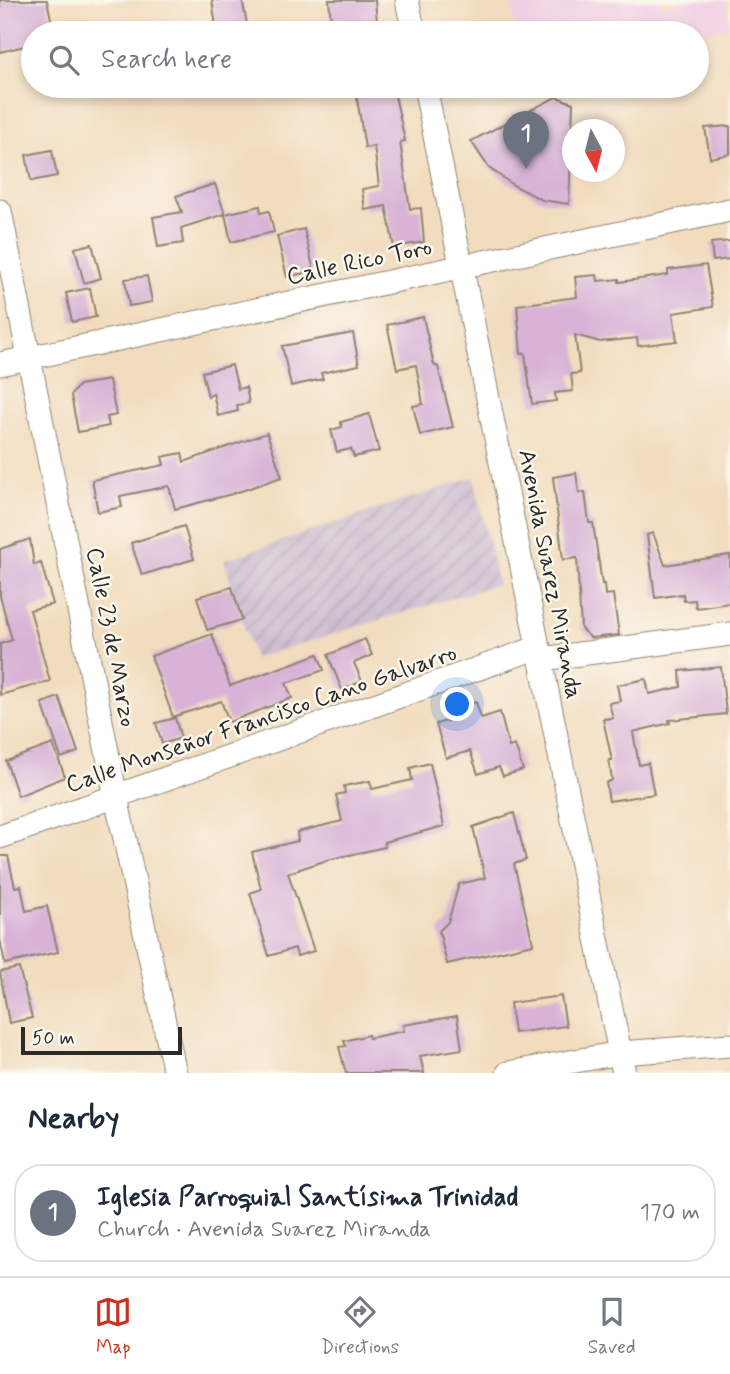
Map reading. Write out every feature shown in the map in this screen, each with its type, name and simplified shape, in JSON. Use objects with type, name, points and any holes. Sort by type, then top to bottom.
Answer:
[{"type":"street","points":[[407,0],[411,21]]},
{"type":"street","name":"Avenida Suarez Miranda","points":[[428,98],[622,1063]]},
{"type":"street","name":"Calle Rico Toro","points":[[0,364],[730,210]]},
{"type":"street","name":"Calle 23 de Marzo","points":[[0,211],[175,1073]]},
{"type":"street","name":"Calle Monseñor Francisco Cano Galvarro","points":[[0,837],[540,653],[730,634]]},
{"type":"street","points":[[508,1073],[622,1063],[730,1045]]},
{"type":"shaded area","points":[[510,0],[660,0],[662,6],[690,0],[725,0],[729,27],[709,31],[709,21],[514,21]]},
{"type":"shaded area","points":[[474,477],[498,584],[254,658],[224,560]]},
{"type":"building","points":[[0,0],[47,0],[51,21],[21,21],[21,47],[0,52]]},
{"type":"building","points":[[212,0],[242,0],[246,21],[215,21]]},
{"type":"building","points":[[329,0],[375,0],[377,21],[331,21]]},
{"type":"building","points":[[357,98],[396,98],[405,141],[400,142],[410,209],[421,208],[424,242],[394,247],[386,206],[365,210],[362,189],[379,186],[374,146],[365,148]]},
{"type":"building","points":[[554,98],[573,103],[572,119],[562,119],[562,182],[570,182],[569,204],[542,200],[513,185],[489,168],[471,141]]},
{"type":"building","points":[[730,126],[730,154],[710,158],[705,128]]},
{"type":"building","points":[[52,150],[57,176],[31,181],[26,155]]},
{"type":"building","points":[[215,184],[225,214],[181,228],[183,243],[158,247],[153,217],[182,212],[176,196]]},
{"type":"building","points":[[260,206],[261,213],[269,211],[274,232],[231,242],[225,214]]},
{"type":"building","points":[[304,229],[314,271],[287,277],[277,236]]},
{"type":"building","points":[[730,241],[730,259],[713,261],[711,243]]},
{"type":"building","points":[[92,244],[101,278],[84,283],[75,248]]},
{"type":"building","points":[[706,265],[713,307],[673,313],[677,341],[638,346],[637,338],[600,342],[575,335],[580,373],[571,374],[573,391],[555,393],[556,401],[532,404],[525,353],[521,354],[517,305],[577,297],[575,277],[597,275],[598,281],[619,279],[619,282],[668,275],[668,270]]},
{"type":"building","points":[[147,276],[152,302],[129,306],[125,279]]},
{"type":"building","points":[[90,288],[96,317],[72,322],[66,293]]},
{"type":"building","points":[[423,317],[453,427],[420,435],[413,406],[423,404],[416,365],[397,369],[387,325]]},
{"type":"building","points":[[353,333],[359,365],[321,373],[323,379],[291,386],[282,346]]},
{"type":"building","points":[[232,365],[238,389],[246,387],[249,403],[237,405],[238,411],[218,416],[213,393],[208,397],[202,372]]},
{"type":"building","points":[[109,380],[116,415],[107,417],[109,426],[78,432],[71,395],[79,385]]},
{"type":"building","points":[[369,414],[379,451],[354,457],[351,449],[337,452],[331,430],[342,427],[341,422]]},
{"type":"building","points":[[267,433],[282,477],[175,509],[169,486],[120,496],[122,507],[98,512],[92,480],[164,465],[162,457],[182,453],[184,462]]},
{"type":"building","points":[[576,473],[579,493],[585,492],[589,523],[593,523],[605,595],[613,594],[619,635],[591,638],[581,629],[577,558],[563,560],[553,477]]},
{"type":"building","points":[[184,526],[194,559],[142,575],[131,543]]},
{"type":"building","points":[[653,533],[665,565],[730,555],[730,603],[696,608],[695,600],[684,601],[683,594],[655,598],[647,535]]},
{"type":"building","points":[[30,539],[34,565],[41,563],[53,604],[30,610],[50,681],[0,695],[0,644],[12,640],[0,596],[0,549]]},
{"type":"building","points":[[232,587],[242,620],[207,630],[197,597]]},
{"type":"building","points":[[212,634],[230,686],[318,654],[324,670],[286,683],[292,698],[229,722],[221,701],[173,717],[151,656]]},
{"type":"building","points":[[365,639],[372,655],[354,663],[362,681],[342,690],[328,655]]},
{"type":"building","points":[[721,667],[726,714],[669,720],[670,723],[633,732],[639,765],[648,763],[654,794],[609,801],[606,783],[612,780],[609,760],[612,760],[603,719],[613,718],[609,703],[620,701],[617,685],[646,679],[649,694],[681,687],[680,671]]},
{"type":"building","points":[[59,697],[78,752],[61,758],[42,703]]},
{"type":"building","points":[[476,702],[481,718],[500,712],[509,747],[515,745],[523,770],[503,776],[499,767],[478,774],[470,751],[446,758],[436,724],[460,717],[457,708]]},
{"type":"building","points":[[175,718],[181,738],[162,744],[156,723]]},
{"type":"building","points":[[53,744],[65,777],[18,796],[6,761]]},
{"type":"building","points":[[430,763],[444,826],[384,842],[385,847],[327,860],[288,873],[314,951],[297,956],[295,948],[269,956],[250,893],[261,889],[252,852],[298,841],[297,832],[342,821],[336,795],[345,793],[344,786],[370,781],[372,789],[412,780],[410,768]]},
{"type":"building","points":[[514,813],[526,860],[514,864],[533,944],[447,964],[439,931],[448,922],[459,884],[485,878],[473,827]]},
{"type":"building","points":[[0,856],[8,856],[15,887],[21,886],[26,911],[47,906],[58,952],[5,964],[0,939]]},
{"type":"building","points":[[19,968],[32,1018],[9,1023],[0,972]]},
{"type":"building","points":[[561,996],[566,1026],[514,1033],[510,1003]]},
{"type":"building","points":[[457,1016],[462,1049],[420,1056],[424,1073],[346,1073],[339,1047],[346,1046],[344,1041],[404,1031],[403,1025]]},
{"type":"place","name":"Iglesia Parroquial Santísima Trinidad","points":[[526,169]]}]
